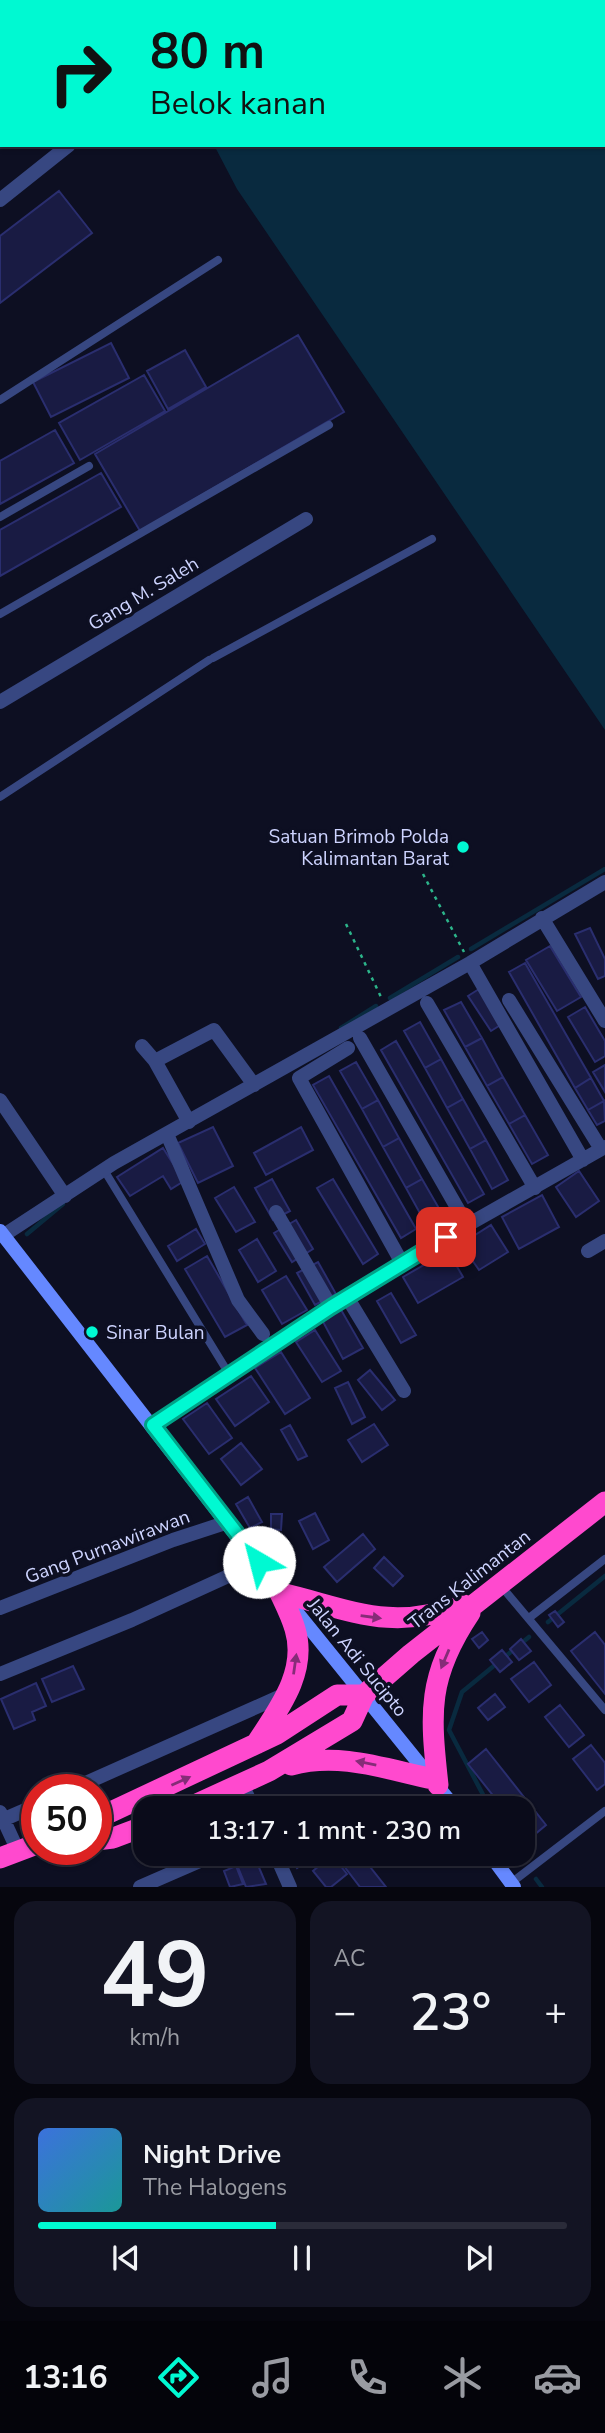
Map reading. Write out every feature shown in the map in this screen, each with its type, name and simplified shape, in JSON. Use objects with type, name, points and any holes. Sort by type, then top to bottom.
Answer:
[{"type":"highway","name":"Trans Kalimantan","points":[[364,1695],[479,1600],[605,1502]]},
{"type":"highway","points":[[280,1591],[356,1615],[382,1619],[419,1618],[479,1600]]},
{"type":"highway","points":[[255,1746],[289,1693],[297,1644],[295,1630],[280,1591]]},
{"type":"highway","points":[[269,1771],[298,1763],[341,1759],[435,1782],[432,1724],[435,1691],[449,1650],[479,1600]]},
{"type":"highway","points":[[112,1812],[255,1746],[337,1695],[364,1695],[352,1721],[269,1771],[215,1796]]},
{"type":"highway","points":[[112,1838],[133,1830]]},
{"type":"main road","name":"Jalan Adi Sucipto","points":[[2,1233],[280,1591],[446,1796]]},
{"type":"main road","points":[[498,1866],[512,1885]]},
{"type":"street","points":[[0,200],[66,147]]},
{"type":"street","name":"Gang M. Saleh","points":[[0,702],[306,519]]},
{"type":"street","points":[[2,1233],[104,1170],[470,963],[605,882]]},
{"type":"street","points":[[542,918],[605,1021]]},
{"type":"street","points":[[470,963],[583,1160]]},
{"type":"street","points":[[153,1425],[402,1263],[603,1148],[509,1000]]},
{"type":"street","points":[[427,1003],[535,1188]]},
{"type":"street","points":[[155,1061],[214,1030],[254,1086]]},
{"type":"street","points":[[360,1038],[467,1225]]},
{"type":"street","points":[[142,1046],[155,1061],[188,1122]]},
{"type":"street","points":[[348,1048],[299,1078],[402,1263]]},
{"type":"street","points":[[0,1101],[65,1196]]},
{"type":"street","points":[[167,1134],[238,1300],[263,1334]]},
{"type":"street","points":[[276,1212],[331,1307]]},
{"type":"street","points":[[588,1251],[605,1241]]},
{"type":"street","points":[[347,1297],[404,1391]]},
{"type":"street","name":"Gang Purnawirawan","points":[[0,1608],[173,1540],[228,1522]]},
{"type":"street","points":[[0,1674],[132,1620],[259,1562]]},
{"type":"street","points":[[106,1774],[289,1693]]},
{"type":"street","points":[[242,1784],[248,1796]]},
{"type":"street","points":[[18,1851],[1,1818],[21,1811]]},
{"type":"street","points":[[140,1887],[188,1866]]},
{"type":"street","points":[[281,1866],[290,1887]]},
{"type":"lane","points":[[0,400],[218,261]]},
{"type":"lane","points":[[0,614],[329,425]]},
{"type":"lane","points":[[0,517],[89,466]]},
{"type":"lane","points":[[0,797],[211,659],[432,539]]},
{"type":"lane","points":[[104,1170],[229,1374]]},
{"type":"lane","points":[[529,1618],[605,1559]]},
{"type":"lane","points":[[499,1585],[605,1710]]},
{"type":"lane","points":[[512,1885],[605,1811]]},
{"type":"path","points":[[424,874],[470,963]]},
{"type":"path","points":[[346,924],[387,1010]]},
{"type":"water","points":[[215,147],[605,147],[605,730],[237,189]]},
{"type":"building","points":[[59,191],[92,233],[0,303],[0,236]]},
{"type":"building","points":[[298,335],[344,412],[140,531],[95,454]]},
{"type":"building","points":[[111,343],[129,378],[51,417],[33,382]]},
{"type":"building","points":[[185,350],[206,387],[168,409],[147,371]]},
{"type":"building","points":[[144,375],[165,411],[80,460],[59,423]]},
{"type":"building","points":[[55,430],[74,463],[0,504],[0,461]]},
{"type":"building","points":[[101,473],[121,507],[0,576],[0,530]]},
{"type":"building","points":[[590,928],[605,959],[605,976],[598,979],[575,934]]},
{"type":"building","points":[[550,946],[581,997],[557,1011],[526,960]]},
{"type":"building","points":[[525,963],[591,1078],[575,1088],[509,972]]},
{"type":"building","points":[[479,989],[502,1024],[491,1031],[468,996]]},
{"type":"building","points":[[461,1002],[482,1038],[465,1047],[444,1010]]},
{"type":"building","points":[[585,1007],[605,1041],[605,1056],[595,1062],[568,1017]]},
{"type":"building","points":[[420,1022],[441,1059],[425,1068],[404,1031]]},
{"type":"building","points":[[482,1038],[503,1077],[487,1086],[465,1047]]},
{"type":"building","points":[[396,1041],[484,1194],[468,1203],[381,1050]]},
{"type":"building","points":[[441,1059],[463,1099],[447,1108],[425,1068]]},
{"type":"building","points":[[356,1062],[378,1100],[362,1109],[340,1071]]},
{"type":"building","points":[[605,1065],[605,1092],[593,1072]]},
{"type":"building","points":[[329,1076],[416,1229],[401,1238],[313,1085]]},
{"type":"building","points":[[503,1077],[525,1115],[509,1124],[487,1086]]},
{"type":"building","points":[[591,1078],[604,1101],[588,1110],[575,1088]]},
{"type":"building","points":[[463,1099],[486,1140],[470,1149],[447,1108]]},
{"type":"building","points":[[378,1100],[399,1138],[383,1147],[362,1109]]},
{"type":"building","points":[[604,1101],[605,1121],[597,1125],[588,1110]]},
{"type":"building","points":[[525,1115],[548,1155],[532,1164],[509,1124]]},
{"type":"building","points":[[213,1127],[233,1166],[198,1183],[178,1143]]},
{"type":"building","points":[[301,1127],[313,1150],[266,1175],[254,1153]]},
{"type":"building","points":[[399,1138],[422,1179],[406,1188],[383,1147]]},
{"type":"building","points":[[486,1140],[508,1180],[492,1189],[470,1149]]},
{"type":"building","points":[[163,1148],[184,1181],[171,1189],[163,1176],[130,1196],[117,1177]]},
{"type":"building","points":[[579,1171],[599,1201],[576,1217],[556,1187]]},
{"type":"building","points":[[272,1179],[290,1211],[273,1220],[255,1188]]},
{"type":"building","points":[[333,1179],[378,1254],[363,1264],[317,1188]]},
{"type":"building","points":[[422,1179],[444,1217],[427,1226],[406,1188]]},
{"type":"building","points":[[234,1187],[255,1222],[236,1232],[215,1198]]},
{"type":"building","points":[[542,1195],[559,1227],[519,1249],[502,1217]]},
{"type":"building","points":[[296,1220],[313,1249],[292,1262],[274,1233]]},
{"type":"building","points":[[491,1225],[508,1252],[479,1270],[461,1244]]},
{"type":"building","points":[[196,1229],[205,1244],[177,1261],[168,1246]]},
{"type":"building","points":[[257,1239],[276,1271],[258,1282],[239,1250]]},
{"type":"building","points":[[448,1251],[463,1277],[418,1303],[403,1277]]},
{"type":"building","points":[[207,1256],[247,1325],[225,1337],[185,1269]]},
{"type":"building","points":[[318,1262],[336,1294],[315,1305],[297,1273]]},
{"type":"building","points":[[286,1276],[307,1310],[282,1324],[262,1290]]},
{"type":"building","points":[[391,1293],[416,1335],[401,1343],[377,1301]]},
{"type":"building","points":[[340,1308],[363,1348],[343,1359],[321,1318]]},
{"type":"building","points":[[315,1330],[341,1371],[322,1382],[296,1342]]},
{"type":"building","points":[[281,1352],[310,1398],[285,1414],[255,1368]]},
{"type":"building","points":[[370,1370],[395,1400],[382,1410],[358,1380]]},
{"type":"building","points":[[251,1376],[269,1402],[235,1426],[216,1399]]},
{"type":"building","points":[[348,1382],[365,1417],[352,1424],[335,1388]]},
{"type":"building","points":[[207,1403],[232,1438],[209,1454],[183,1419]]},
{"type":"building","points":[[374,1424],[388,1445],[362,1462],[348,1440]]},
{"type":"building","points":[[290,1425],[307,1456],[298,1460],[281,1430]]},
{"type":"building","points":[[241,1443],[262,1469],[241,1485],[221,1459]]},
{"type":"building","points":[[248,1497],[262,1522],[250,1528],[236,1504]]},
{"type":"building","points":[[315,1513],[329,1540],[313,1549],[299,1521]]},
{"type":"building","points":[[271,1514],[282,1514],[281,1530],[271,1529]]},
{"type":"building","points":[[363,1534],[375,1549],[337,1582],[324,1567]]},
{"type":"building","points":[[384,1557],[403,1576],[393,1586],[374,1568]]},
{"type":"building","points":[[555,1611],[564,1622],[558,1627],[549,1615]]},
{"type":"building","points":[[482,1632],[488,1640],[479,1648],[472,1639]]},
{"type":"building","points":[[595,1632],[605,1645],[605,1694],[571,1651]]},
{"type":"building","points":[[521,1639],[531,1651],[519,1660],[510,1649]]},
{"type":"building","points":[[502,1650],[512,1662],[500,1672],[490,1660]]},
{"type":"building","points":[[534,1662],[551,1685],[529,1702],[511,1679]]},
{"type":"building","points":[[73,1666],[84,1689],[52,1702],[42,1679]]},
{"type":"building","points":[[36,1683],[46,1706],[32,1712],[35,1720],[14,1729],[1,1699]]},
{"type":"building","points":[[495,1694],[505,1707],[488,1720],[478,1708]]},
{"type":"building","points":[[560,1705],[584,1735],[569,1747],[545,1717]]},
{"type":"building","points":[[591,1745],[605,1763],[605,1784],[597,1790],[573,1759]]},
{"type":"building","points":[[486,1749],[523,1796],[493,1796],[468,1764]]},
{"type":"building","points":[[535,1811],[546,1825],[535,1834]]},
{"type":"building","points":[[236,1866],[243,1884],[230,1887],[224,1871]]},
{"type":"building","points":[[237,1866],[258,1866],[266,1884],[246,1887]]},
{"type":"building","points":[[319,1866],[341,1866],[347,1874],[331,1887],[326,1887],[313,1871]]},
{"type":"building","points":[[344,1866],[369,1866],[386,1887],[360,1887]]},
{"type":"waterway","points":[[471,949],[605,869]]},
{"type":"waterway","points":[[390,998],[458,957]]},
{"type":"waterway","points":[[341,1028],[376,1006]]},
{"type":"waterway","points":[[27,1234],[63,1204]]},
{"type":"waterway","points":[[548,1622],[605,1576]]},
{"type":"waterway","points":[[484,1796],[449,1730],[462,1692],[529,1637]]},
{"type":"waterway","points":[[536,1879],[542,1887]]},
{"type":"place","name":"Satuan Brimob Polda Kalimantan Barat","points":[[463,847]]},
{"type":"place","name":"Sinar Bulan","points":[[92,1332]]},
{"type":"route","points":[[259,1562],[153,1425],[331,1307],[446,1237]]}]
